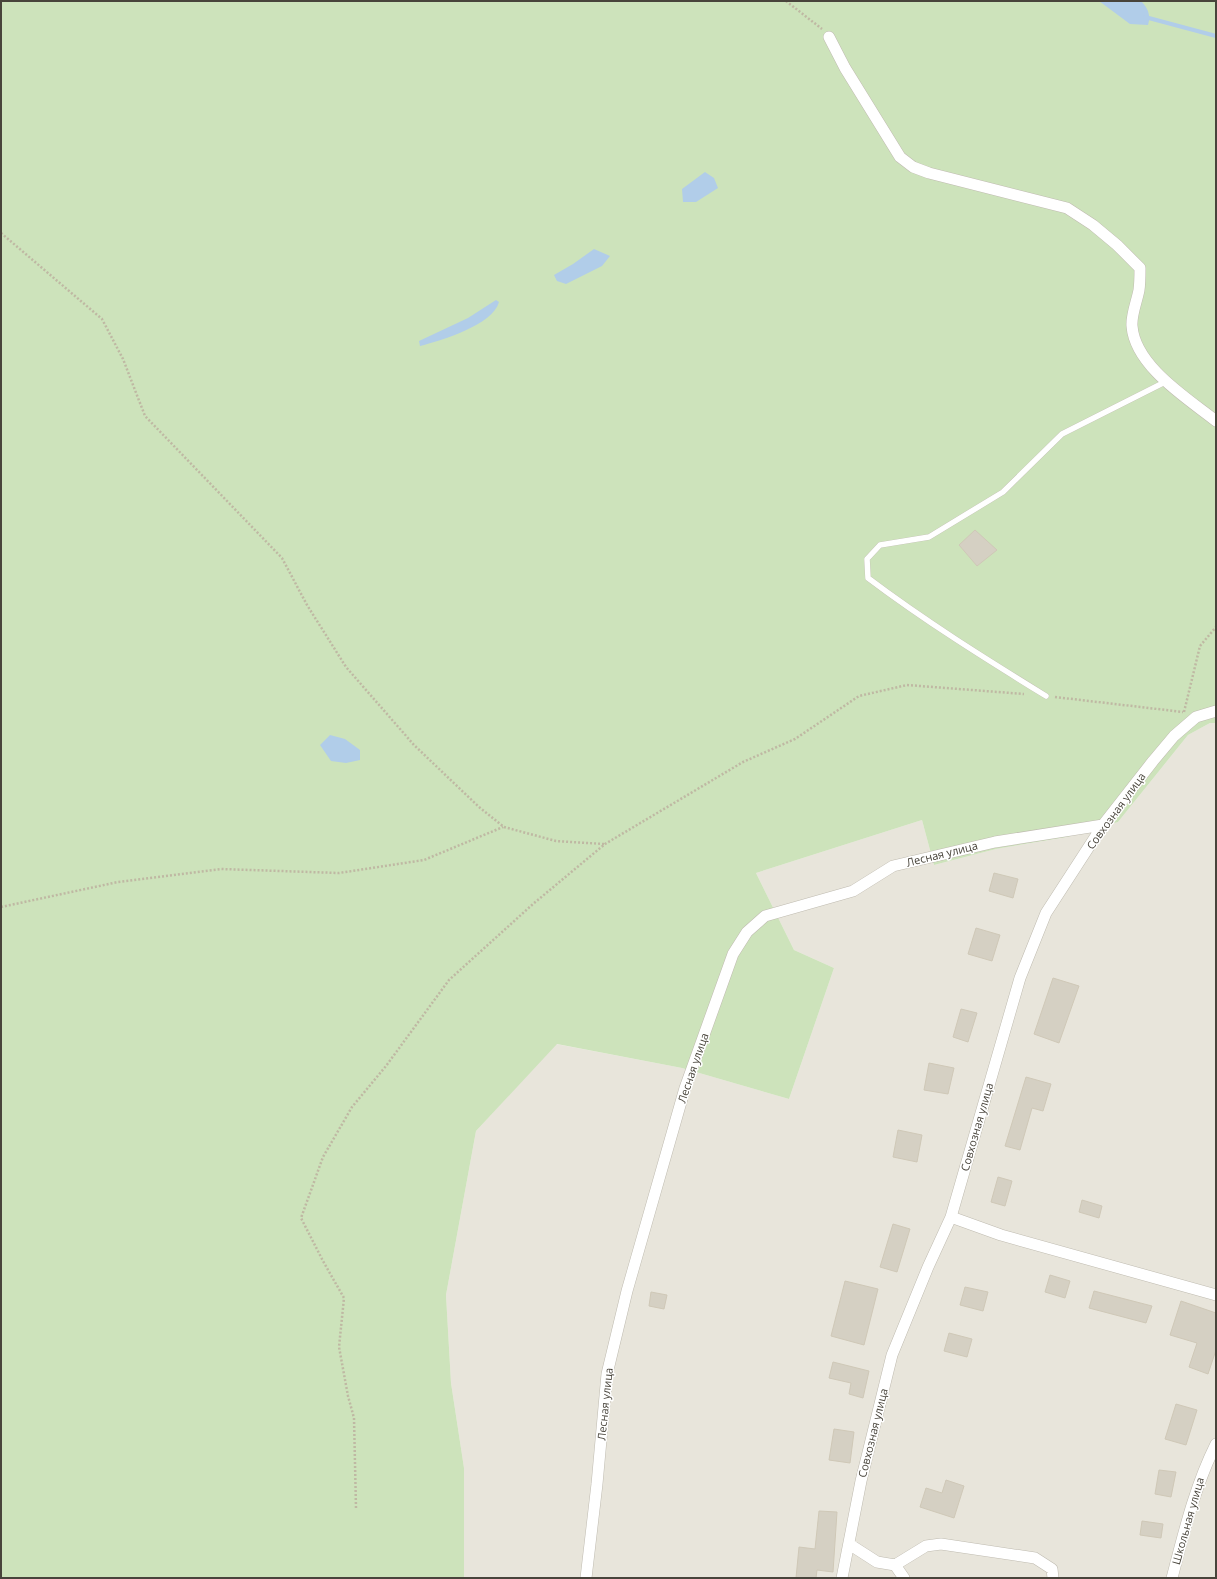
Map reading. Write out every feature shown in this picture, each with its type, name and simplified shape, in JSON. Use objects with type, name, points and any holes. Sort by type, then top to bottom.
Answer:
[{"type":"street","points":[[829,37],[845,68],[900,157],[913,167],[990,189],[1067,208],[1092,225],[1131,259],[1140,268],[1139,289],[1132,326],[1136,343],[1144,358],[1167,381],[1216,421]]},
{"type":"street","points":[[1196,717],[1216,712]]},
{"type":"street","name":"Совхозная улица","points":[[842,1578],[861,1481],[892,1355],[928,1267],[951,1217],[1020,978],[1046,913],[1103,825],[1174,736],[1196,717]]},
{"type":"street","name":"Лесная улица","points":[[586,1578],[597,1484],[607,1374],[627,1291],[685,1088],[733,954],[747,932],[765,916],[853,891],[893,866],[995,842],[1103,825]]},
{"type":"street","points":[[951,1217],[1001,1235],[1216,1295]]},
{"type":"street","name":"Школьная улица","points":[[1172,1578],[1191,1506],[1204,1468],[1216,1444]]},
{"type":"street","points":[[849,1544],[877,1562],[895,1565],[926,1546],[941,1544],[1035,1558],[1052,1569],[1053,1578]]},
{"type":"street","points":[[895,1565],[904,1578]]},
{"type":"lane","points":[[1046,696],[959,642],[868,578],[866,558],[880,545],[929,537],[1004,492],[1062,434],[1167,381]]},
{"type":"path","points":[[786,1],[819,27],[829,37]]},
{"type":"path","points":[[1,233],[37,261],[102,319],[123,359],[145,416],[282,558],[306,605],[346,667],[409,739],[479,807],[504,827],[556,841],[605,844]]},
{"type":"path","points":[[1184,712],[1200,646],[1216,627]]},
{"type":"path","points":[[356,1508],[354,1418],[348,1396],[339,1347],[344,1298],[323,1262],[301,1218],[323,1157],[352,1107],[386,1066],[449,980],[533,904],[605,844],[743,762],[795,739],[859,696],[907,686],[1024,694]]},
{"type":"path","points":[[1046,696],[1184,712],[1196,717]]},
{"type":"path","points":[[1,907],[118,882],[221,869],[339,873],[424,860],[504,827]]},
{"type":"shaded area","points":[[1210,723],[1216,723],[1216,1578],[464,1578],[464,1468],[451,1383],[446,1295],[476,1131],[556,1044],[682,1068],[789,1099],[834,968],[794,950],[756,873],[922,820],[934,865],[996,849],[1067,837],[1118,822],[1188,735]]},
{"type":"green space","points":[[1,1],[1216,1],[1216,723],[1210,723],[1188,735],[1118,822],[1067,837],[996,849],[934,865],[922,820],[756,873],[794,950],[834,968],[789,1099],[682,1068],[557,1044],[476,1131],[446,1295],[451,1383],[464,1468],[464,1578],[1,1578]]},
{"type":"water","points":[[1099,1],[1141,1],[1148,12],[1148,25],[1130,24]]},
{"type":"water","points":[[705,172],[714,178],[718,188],[696,202],[683,202],[682,189]]},
{"type":"water","points":[[594,249],[610,256],[602,266],[566,284],[557,281],[554,275]]},
{"type":"water","points":[[496,300],[499,302],[495,310],[477,325],[452,336],[420,346],[419,341],[468,318]]},
{"type":"water","points":[[330,735],[345,739],[360,750],[360,760],[346,763],[331,761],[320,745]]},
{"type":"building","points":[[975,530],[997,550],[977,566],[959,545]]},
{"type":"building","points":[[994,873],[1018,879],[1013,898],[989,891]]},
{"type":"building","points":[[976,928],[1000,935],[992,961],[968,954]]},
{"type":"building","points":[[1053,978],[1079,986],[1059,1043],[1034,1034]]},
{"type":"building","points":[[961,1009],[977,1013],[968,1042],[953,1037]]},
{"type":"building","points":[[929,1063],[954,1068],[948,1094],[924,1090]]},
{"type":"building","points":[[1026,1077],[1051,1084],[1043,1111],[1032,1108],[1020,1150],[1005,1146]]},
{"type":"building","points":[[898,1130],[922,1135],[917,1162],[893,1157]]},
{"type":"building","points":[[998,1177],[1012,1181],[1005,1206],[991,1202]]},
{"type":"building","points":[[1082,1200],[1102,1206],[1099,1218],[1079,1212]]},
{"type":"building","points":[[893,1224],[910,1229],[897,1272],[880,1267]]},
{"type":"building","points":[[1050,1275],[1070,1281],[1065,1298],[1045,1292]]},
{"type":"building","points":[[845,1281],[878,1289],[864,1345],[831,1336]]},
{"type":"building","points":[[965,1287],[988,1292],[983,1311],[960,1305]]},
{"type":"building","points":[[1094,1291],[1152,1306],[1146,1323],[1089,1308]]},
{"type":"building","points":[[651,1292],[667,1295],[664,1309],[649,1306]]},
{"type":"building","points":[[1181,1301],[1216,1313],[1216,1350],[1208,1374],[1189,1367],[1197,1343],[1170,1335]]},
{"type":"building","points":[[949,1333],[972,1339],[967,1357],[944,1351]]},
{"type":"building","points":[[833,1362],[869,1371],[863,1398],[849,1394],[851,1383],[829,1378]]},
{"type":"building","points":[[1176,1404],[1197,1410],[1186,1445],[1165,1439]]},
{"type":"building","points":[[834,1429],[854,1432],[850,1463],[829,1460]]},
{"type":"building","points":[[1159,1470],[1176,1472],[1171,1497],[1155,1494]]},
{"type":"building","points":[[946,1480],[964,1486],[954,1518],[920,1507],[926,1488],[942,1493]]},
{"type":"building","points":[[819,1511],[837,1512],[833,1572],[817,1570],[816,1578],[796,1578],[799,1547],[815,1549]]},
{"type":"building","points":[[1142,1521],[1163,1524],[1161,1538],[1140,1535]]},
{"type":"waterway","points":[[1145,17],[1216,36]]}]
